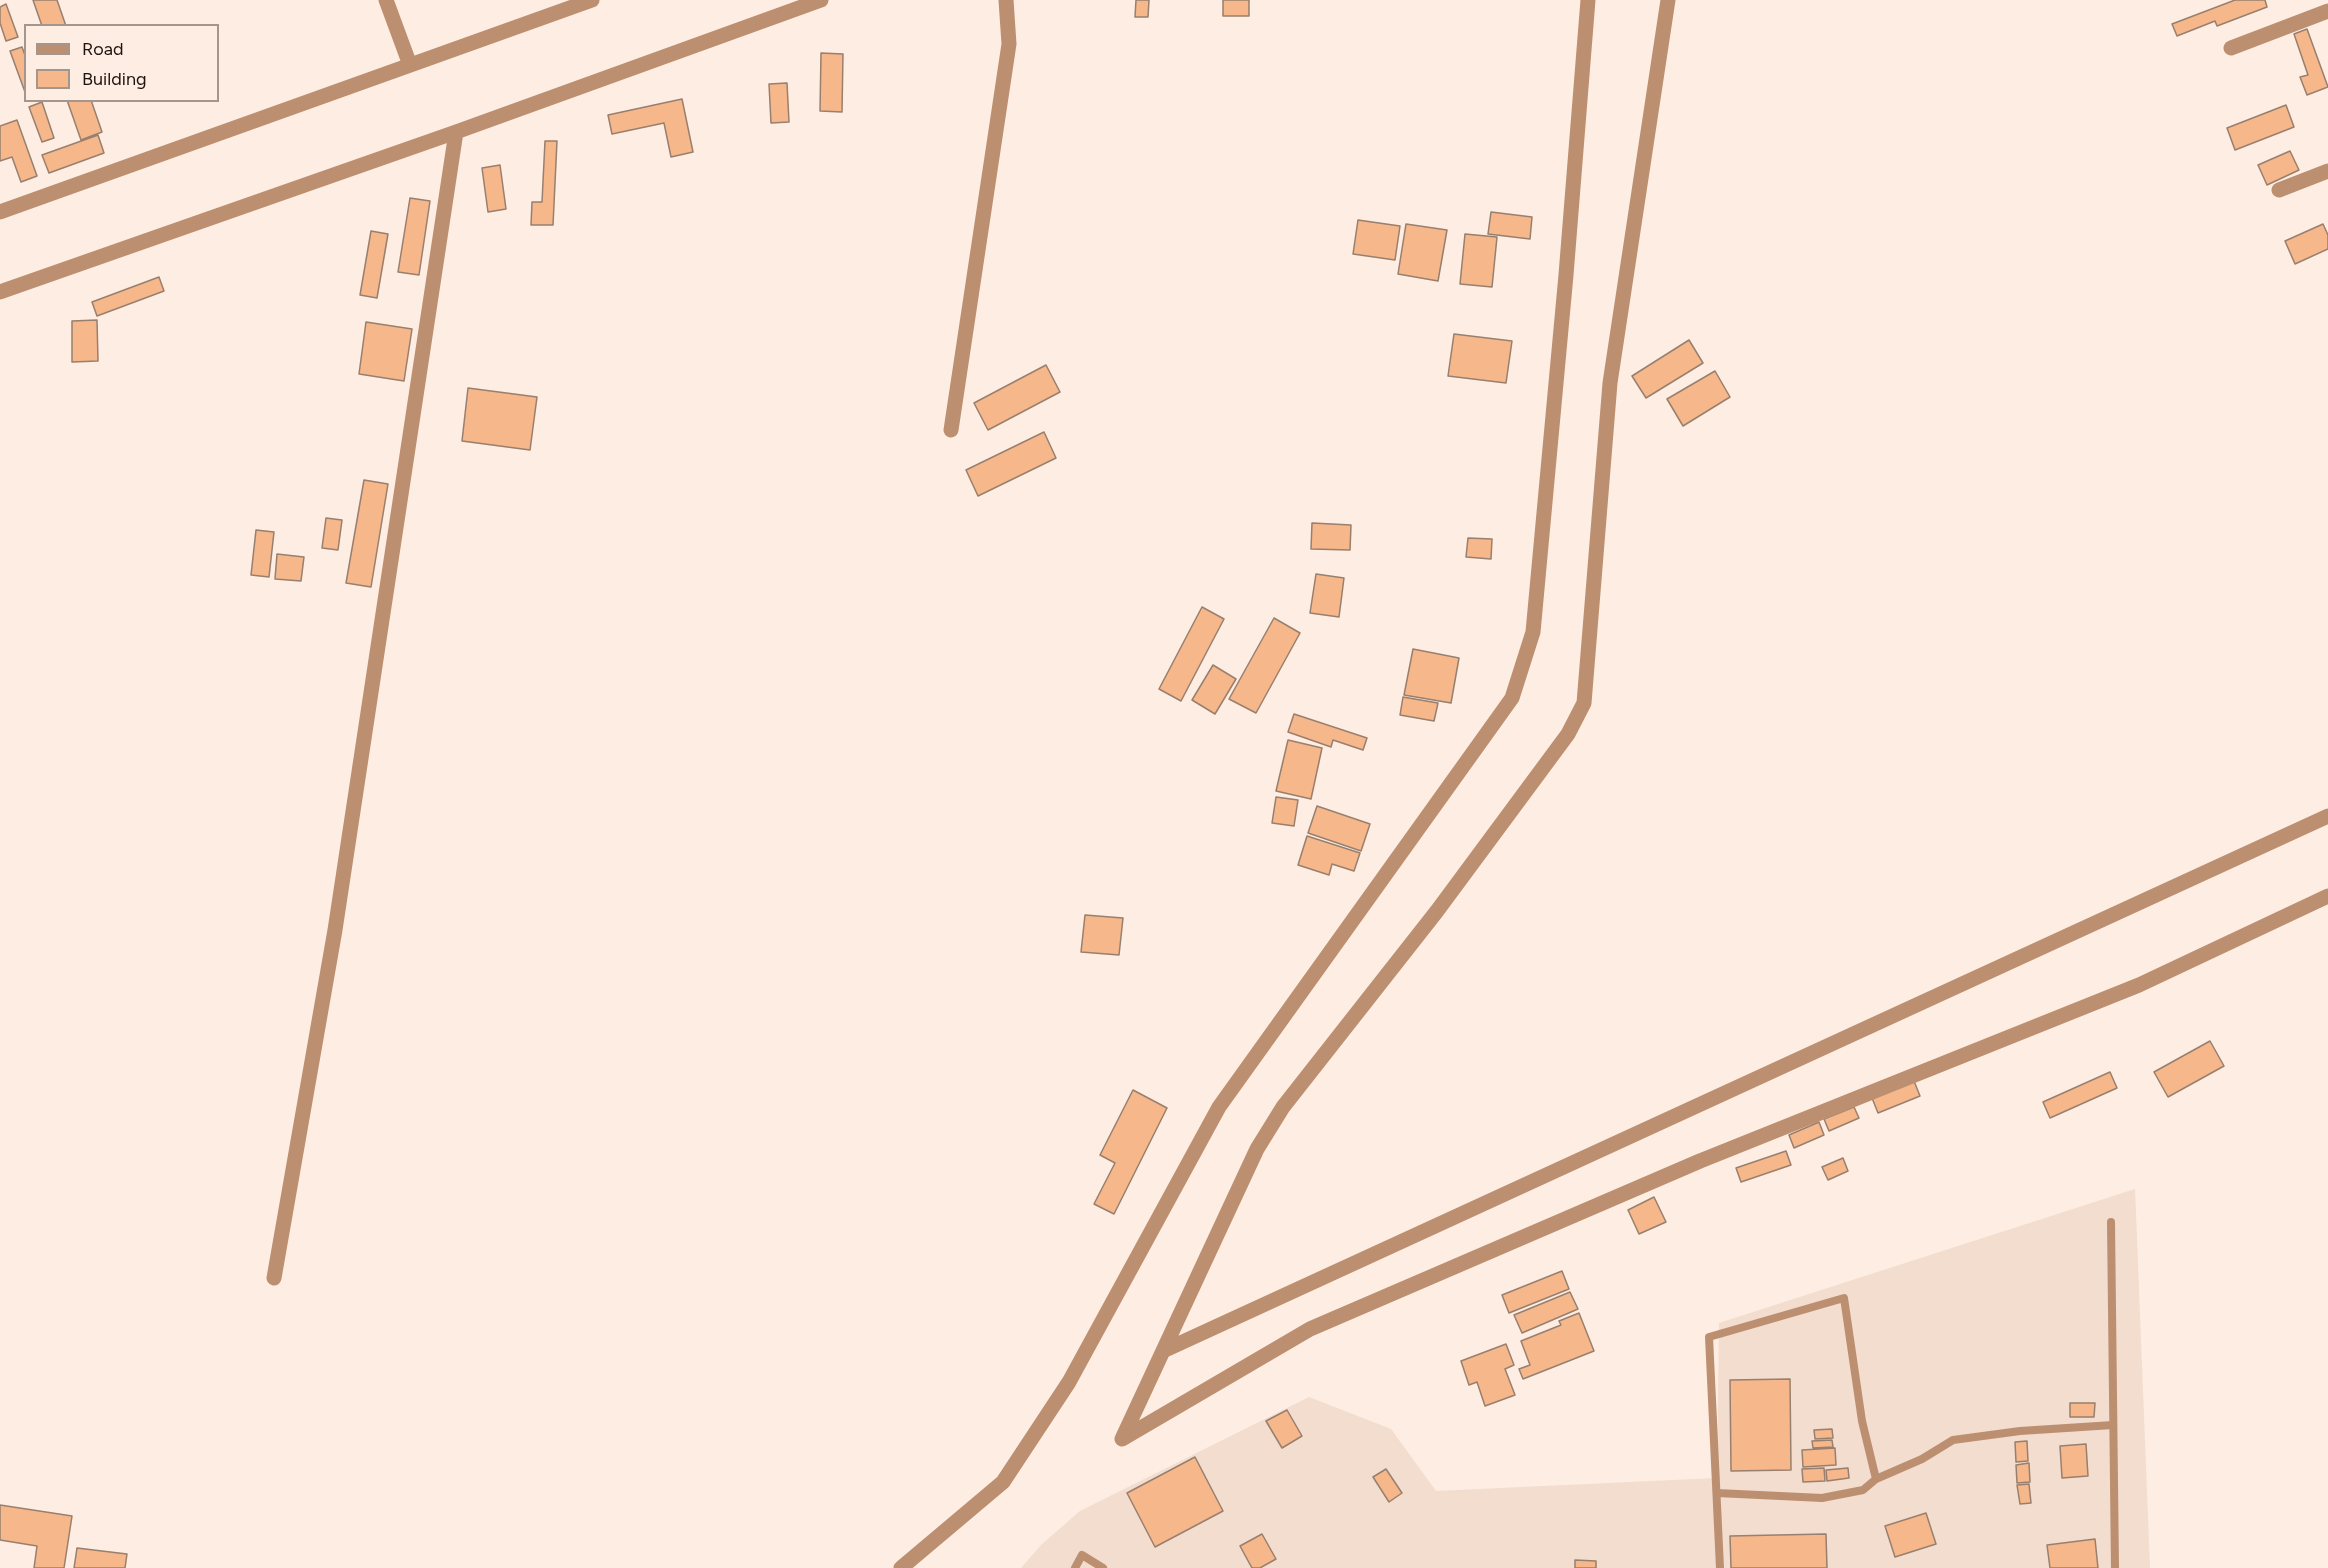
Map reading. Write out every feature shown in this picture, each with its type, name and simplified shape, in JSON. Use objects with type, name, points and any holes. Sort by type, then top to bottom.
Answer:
[{"type":"street","points":[[386,0],[410,65]]},
{"type":"street","points":[[0,212],[592,0]]},
{"type":"street","points":[[0,292],[456,132],[820,0]]},
{"type":"street","points":[[951,430],[1009,44],[1006,0]]},
{"type":"street","points":[[901,1568],[1003,1482],[1069,1382],[1219,1107],[1512,698],[1533,632],[1566,275],[1588,0]]},
{"type":"street","points":[[1668,0],[1610,383],[1584,703],[1568,734],[1437,911],[1283,1107],[1257,1149],[1122,1439],[1310,1329],[1700,1161],[2139,985],[2328,896]]},
{"type":"street","points":[[2230,48],[2328,11]]},
{"type":"street","points":[[274,1278],[335,930],[456,132]]},
{"type":"street","points":[[2279,190],[2328,171]]},
{"type":"street","points":[[1163,1351],[2328,816]]},
{"type":"lane","points":[[2111,1222],[2115,1568]]},
{"type":"lane","points":[[1720,1568],[1709,1336],[1844,1298],[1862,1421],[1876,1479]]},
{"type":"lane","points":[[1717,1493],[1822,1498],[1863,1490],[1876,1479],[1922,1459],[1953,1440],[2020,1431],[2113,1425]]},
{"type":"lane","points":[[1075,1568],[1082,1555],[1103,1568]]},
{"type":"shaded area","points":[[2135,1189],[2150,1568],[1021,1568],[1042,1544],[1080,1511],[1309,1397],[1391,1429],[1436,1491],[1717,1478],[1719,1323]]},
{"type":"building","points":[[33,0],[57,0],[65,24],[41,24]]},
{"type":"building","points":[[1136,0],[1149,0],[1148,17],[1135,17]]},
{"type":"building","points":[[1223,0],[1249,0],[1249,16],[1223,16]]},
{"type":"building","points":[[2235,0],[2265,0],[2267,7],[2217,26],[2215,21],[2177,36],[2172,24]]},
{"type":"building","points":[[6,4],[18,37],[6,41],[0,23],[0,7]]},
{"type":"building","points":[[2307,29],[2328,87],[2307,95],[2300,77],[2308,75],[2294,34]]},
{"type":"building","points":[[22,47],[24,89],[10,51]]},
{"type":"building","points":[[821,53],[843,54],[842,112],[820,111]]},
{"type":"building","points":[[787,83],[789,122],[771,123],[769,84]]},
{"type":"building","points":[[682,99],[693,152],[671,157],[664,123],[612,134],[608,115]]},
{"type":"building","points":[[42,102],[54,138],[42,142],[29,107]]},
{"type":"building","points":[[68,102],[92,102],[102,132],[81,140]]},
{"type":"building","points":[[2286,105],[2294,127],[2235,150],[2227,128]]},
{"type":"building","points":[[17,120],[37,176],[21,182],[12,157],[0,161],[0,126]]},
{"type":"building","points":[[98,135],[104,153],[49,173],[42,155]]},
{"type":"building","points":[[545,141],[557,141],[553,225],[531,225],[532,202],[542,202]]},
{"type":"building","points":[[2290,151],[2299,170],[2267,185],[2258,165]]},
{"type":"building","points":[[500,165],[506,209],[488,212],[482,168]]},
{"type":"building","points":[[410,198],[430,201],[419,275],[398,272]]},
{"type":"building","points":[[1491,212],[1532,217],[1530,239],[1488,234]]},
{"type":"building","points":[[1358,220],[1400,226],[1395,260],[1353,254]]},
{"type":"building","points":[[1406,224],[1447,230],[1438,281],[1398,274]]},
{"type":"building","points":[[2323,224],[2328,235],[2328,249],[2295,264],[2285,241]]},
{"type":"building","points":[[371,231],[388,234],[377,298],[360,295]]},
{"type":"building","points":[[1465,234],[1497,237],[1492,287],[1460,284]]},
{"type":"building","points":[[159,277],[164,291],[97,316],[92,302]]},
{"type":"building","points":[[97,320],[98,361],[72,362],[72,321]]},
{"type":"building","points":[[366,322],[412,329],[404,381],[359,374]]},
{"type":"building","points":[[1454,334],[1512,341],[1506,383],[1448,376]]},
{"type":"building","points":[[1689,340],[1703,363],[1646,398],[1632,376]]},
{"type":"building","points":[[1046,365],[1060,392],[988,430],[974,403]]},
{"type":"building","points":[[1715,371],[1730,397],[1683,426],[1667,399]]},
{"type":"building","points":[[468,388],[537,397],[530,450],[462,441]]},
{"type":"building","points":[[1044,432],[1056,458],[978,496],[966,470]]},
{"type":"building","points":[[364,480],[388,484],[371,587],[346,583]]},
{"type":"building","points":[[326,518],[342,520],[338,550],[322,548]]},
{"type":"building","points":[[1312,523],[1351,525],[1350,550],[1311,549]]},
{"type":"building","points":[[256,530],[274,532],[269,577],[251,575]]},
{"type":"building","points":[[1468,538],[1492,539],[1491,559],[1466,557]]},
{"type":"building","points":[[277,554],[304,557],[301,581],[275,579]]},
{"type":"building","points":[[1316,574],[1344,578],[1339,617],[1310,613]]},
{"type":"building","points":[[1202,607],[1224,619],[1181,701],[1159,689]]},
{"type":"building","points":[[1274,618],[1300,633],[1256,713],[1229,699]]},
{"type":"building","points":[[1413,649],[1459,658],[1451,703],[1404,695]]},
{"type":"building","points":[[1213,665],[1236,679],[1215,714],[1192,700]]},
{"type":"building","points":[[1403,697],[1438,703],[1434,721],[1400,715]]},
{"type":"building","points":[[1294,714],[1367,738],[1363,750],[1333,740],[1331,747],[1288,732]]},
{"type":"building","points":[[1288,740],[1322,748],[1311,799],[1276,791]]},
{"type":"building","points":[[1276,797],[1298,800],[1294,826],[1272,823]]},
{"type":"building","points":[[1317,806],[1370,824],[1361,851],[1308,833]]},
{"type":"building","points":[[1307,836],[1360,853],[1354,871],[1332,864],[1329,875],[1298,865]]},
{"type":"building","points":[[1085,915],[1123,918],[1119,955],[1081,952]]},
{"type":"building","points":[[2210,1041],[2224,1066],[2168,1097],[2154,1072]]},
{"type":"building","points":[[2110,1072],[2117,1088],[2050,1118],[2043,1102]]},
{"type":"building","points":[[1914,1081],[1920,1096],[1878,1113],[1872,1098]]},
{"type":"building","points":[[1133,1090],[1167,1108],[1114,1214],[1094,1204],[1115,1163],[1100,1155]]},
{"type":"building","points":[[1854,1107],[1859,1118],[1829,1131],[1824,1119]]},
{"type":"building","points":[[1819,1122],[1824,1135],[1794,1148],[1789,1135]]},
{"type":"building","points":[[1786,1151],[1791,1165],[1741,1182],[1736,1168]]},
{"type":"building","points":[[1843,1158],[1848,1171],[1828,1180],[1822,1167]]},
{"type":"building","points":[[1654,1197],[1666,1222],[1639,1234],[1628,1210]]},
{"type":"building","points":[[1562,1271],[1569,1289],[1509,1313],[1502,1295]]},
{"type":"building","points":[[1570,1292],[1578,1309],[1522,1333],[1514,1315]]},
{"type":"building","points":[[1579,1313],[1594,1351],[1523,1379],[1519,1369],[1530,1365],[1521,1341],[1561,1325],[1559,1321]]},
{"type":"building","points":[[1506,1344],[1514,1365],[1505,1369],[1515,1395],[1485,1406],[1477,1382],[1469,1385],[1461,1361]]},
{"type":"building","points":[[1790,1379],[1791,1470],[1731,1471],[1730,1380]]},
{"type":"building","points":[[2070,1403],[2095,1403],[2094,1417],[2070,1417]]},
{"type":"building","points":[[1287,1410],[1302,1436],[1282,1448],[1266,1421]]},
{"type":"building","points":[[1832,1429],[1833,1438],[1815,1439],[1814,1430]]},
{"type":"building","points":[[1832,1440],[1833,1447],[1813,1448],[1812,1441]]},
{"type":"building","points":[[2027,1441],[2028,1461],[2016,1462],[2015,1442]]},
{"type":"building","points":[[2086,1444],[2088,1476],[2062,1478],[2060,1446]]},
{"type":"building","points":[[1835,1448],[1836,1465],[1803,1467],[1802,1450]]},
{"type":"building","points":[[1195,1457],[1223,1511],[1155,1547],[1127,1493]]},
{"type":"building","points":[[2029,1463],[2030,1482],[2017,1483],[2016,1465]]},
{"type":"building","points":[[1824,1468],[1825,1481],[1803,1482],[1802,1469]]},
{"type":"building","points":[[1848,1468],[1849,1478],[1827,1481],[1826,1470]]},
{"type":"building","points":[[1386,1469],[1402,1493],[1389,1502],[1373,1477]]},
{"type":"building","points":[[2029,1484],[2031,1503],[2020,1504],[2017,1485]]},
{"type":"building","points":[[0,1505],[72,1516],[64,1568],[34,1568],[37,1546],[0,1540]]},
{"type":"building","points":[[1926,1513],[1936,1544],[1895,1557],[1885,1526]]},
{"type":"building","points":[[1262,1534],[1276,1559],[1260,1568],[1252,1568],[1240,1546]]},
{"type":"building","points":[[1826,1534],[1827,1568],[1731,1568],[1730,1536]]},
{"type":"building","points":[[2095,1539],[2098,1568],[2050,1568],[2047,1545]]},
{"type":"building","points":[[77,1548],[127,1554],[125,1568],[74,1568]]},
{"type":"building","points":[[1575,1560],[1596,1561],[1596,1568],[1575,1568]]}]
